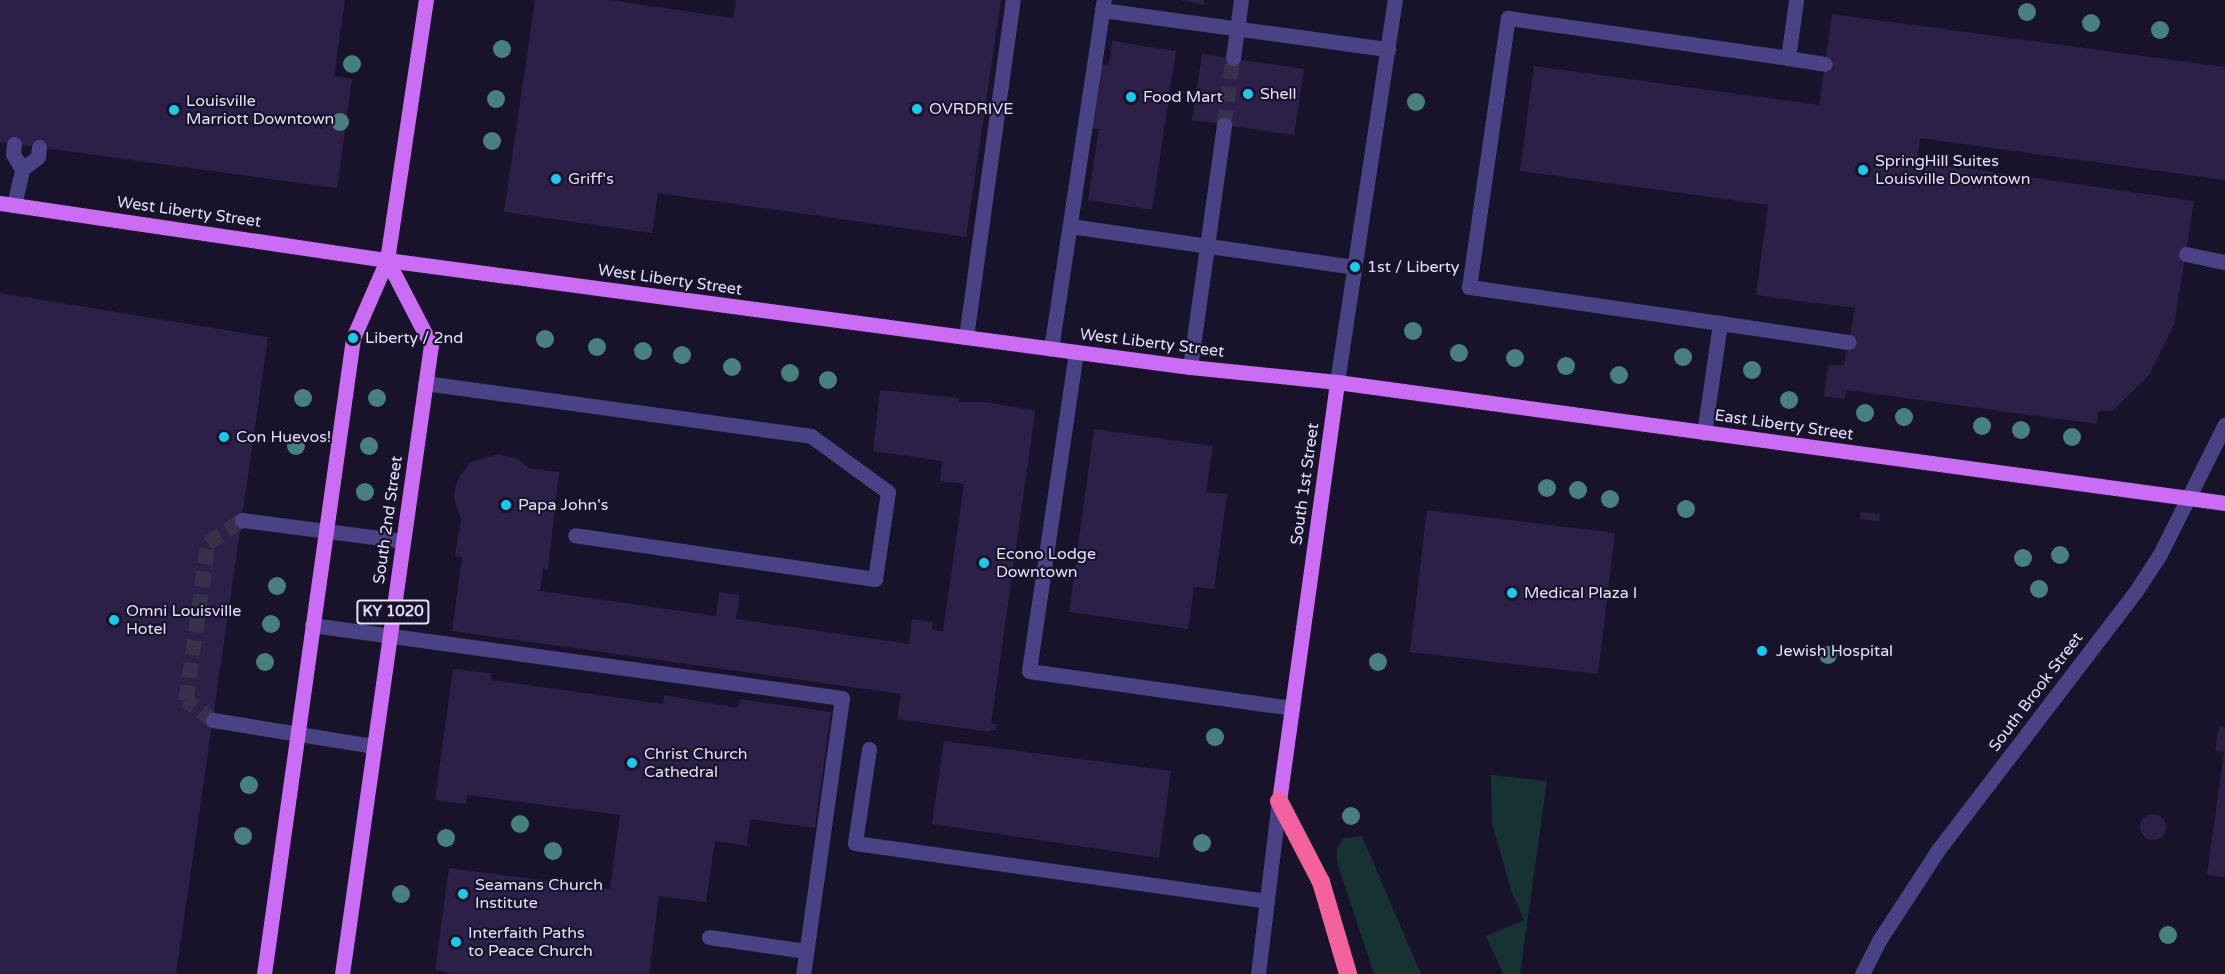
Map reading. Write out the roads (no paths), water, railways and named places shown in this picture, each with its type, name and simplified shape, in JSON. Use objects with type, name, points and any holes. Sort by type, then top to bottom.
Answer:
[{"type":"highway","points":[[1279,801],[1321,882],[1348,974]]},
{"type":"main road","points":[[264,974],[353,338],[387,260],[426,0]]},
{"type":"main road","name":"West Liberty Street","points":[[7,204],[387,260],[1051,349],[1190,367],[1337,382]]},
{"type":"main road","name":"South 2nd Street","points":[[342,974],[431,345],[387,260]]},
{"type":"main road","name":"East Liberty Street","points":[[1337,382],[2225,503]]},
{"type":"main road","name":"South 1st Street","points":[[1279,801],[1337,382]]},
{"type":"street","points":[[966,337],[1013,0]]},
{"type":"street","points":[[1233,58],[1241,0]]},
{"type":"street","name":"South 1st Street","points":[[1337,382],[1395,0]]},
{"type":"street","points":[[1788,58],[1796,0]]},
{"type":"street","points":[[1051,349],[1103,5],[1238,29],[1388,50]]},
{"type":"street","points":[[1825,64],[1508,18],[1469,287],[1849,342]]},
{"type":"street","points":[[1190,367],[1224,124]]},
{"type":"street","points":[[14,144],[13,154],[22,169]]},
{"type":"street","points":[[7,204],[22,169],[38,158],[39,147]]},
{"type":"street","points":[[1070,226],[1355,267]]},
{"type":"street","points":[[2186,254],[2225,262]]},
{"type":"street","points":[[1704,433],[1720,322]]},
{"type":"street","points":[[1076,352],[1029,671],[1292,708]]},
{"type":"street","points":[[425,383],[811,436],[888,492],[875,579],[575,535]]},
{"type":"street","name":"South Brook Street","points":[[1862,974],[1880,939],[1938,850],[2136,591],[2160,554],[2225,424]]},
{"type":"street","points":[[242,520],[403,541]]},
{"type":"street","points":[[312,624],[842,698],[802,974]]},
{"type":"street","points":[[213,720],[375,746]]},
{"type":"street","points":[[869,749],[855,843],[1267,901]]},
{"type":"street","name":"South 1st Street","points":[[1258,974],[1279,801]]},
{"type":"street","points":[[709,938],[806,951]]},
{"type":"tunnel","points":[[1224,124],[1233,58]]},
{"type":"tunnel","points":[[213,720],[186,700],[208,543],[242,520]]},
{"type":"place","name":"Shell","points":[[1248,94]]},
{"type":"place","name":"Food Mart","points":[[1131,97]]},
{"type":"place","name":"OVRDRIVE","points":[[917,109]]},
{"type":"place","name":"Louisville Marriott Downtown","points":[[174,110]]},
{"type":"place","name":"SpringHill Suites Louisville Downtown","points":[[1863,170]]},
{"type":"place","name":"Griff's","points":[[556,179]]},
{"type":"place","name":"1st / Liberty","points":[[1355,267]]},
{"type":"place","name":"Liberty / 2nd","points":[[353,338]]},
{"type":"place","name":"Con Huevos!","points":[[224,437]]},
{"type":"place","name":"Papa John's","points":[[506,505]]},
{"type":"place","name":"Econo Lodge Downtown","points":[[984,563]]},
{"type":"place","name":"Medical Plaza I","points":[[1512,593]]},
{"type":"place","name":"Omni Louisville Hotel","points":[[114,620]]},
{"type":"place","name":"Jewish Hospital","points":[[1762,651]]},
{"type":"place","name":"Christ Church Cathedral","points":[[632,763]]},
{"type":"place","name":"Seamans Church Institute","points":[[463,894]]},
{"type":"place","name":"Interfaith Paths to Peace Church","points":[[456,942]]}]
